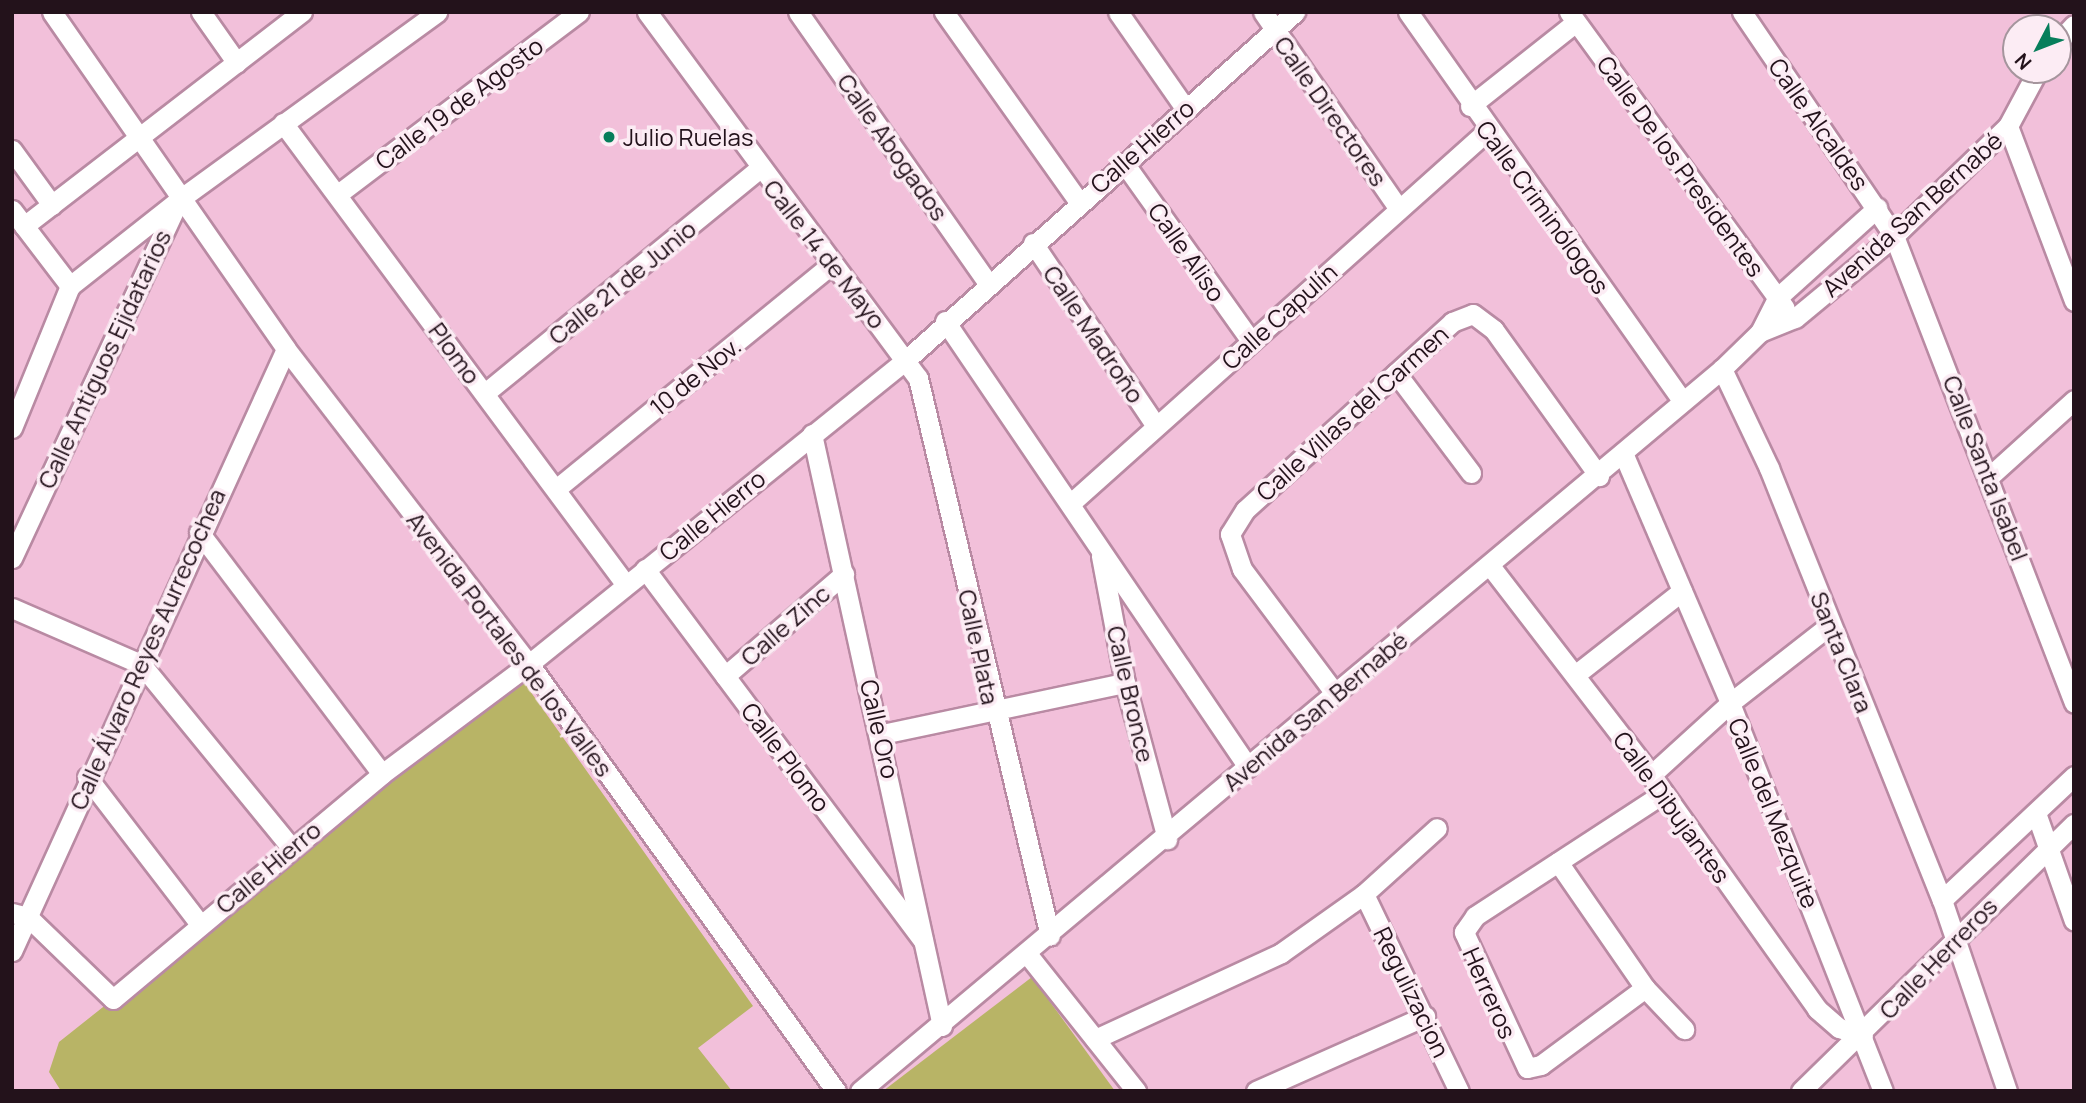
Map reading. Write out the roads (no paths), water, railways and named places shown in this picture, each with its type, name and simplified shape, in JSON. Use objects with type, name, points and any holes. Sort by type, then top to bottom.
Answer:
[{"type":"street","name":"Avenida Portales de los Valles","points":[[52,12],[141,136],[180,199],[286,349],[528,664],[836,1091]]},
{"type":"street","points":[[201,12],[237,63]]},
{"type":"street","points":[[70,286],[18,218],[52,205],[302,12]]},
{"type":"street","name":"Calle Antiguos Ejidatarios","points":[[12,428],[70,286],[180,199],[436,12]]},
{"type":"street","name":"Calle 19 de Agosto","points":[[338,194],[579,12]]},
{"type":"street","name":"Calle 14 de Mayo","points":[[647,12],[759,169],[907,359]]},
{"type":"street","name":"Calle Abogados","points":[[798,12],[988,283]]},
{"type":"street","points":[[944,12],[1079,202]]},
{"type":"street","points":[[1118,12],[1185,108]]},
{"type":"street","name":"Calle Directores","points":[[1263,12],[1399,209]]},
{"type":"street","name":"Calle Hierro","points":[[20,915],[113,999],[291,847],[382,774],[528,664],[907,359],[945,320],[1295,12]]},
{"type":"street","name":"Calle Criminólogos","points":[[1408,12],[1470,106],[1682,400]]},
{"type":"street","name":"Calle Alcaldes","points":[[1742,12],[1894,236]]},
{"type":"street","points":[[1470,106],[1573,17]]},
{"type":"street","name":"Calle De los Presidentes","points":[[1573,17],[1777,298],[1795,318]]},
{"type":"street","name":"Avenida San Bernabé","points":[[1760,332],[1795,318],[1894,236],[2008,126],[2030,84]]},
{"type":"street","name":"Plomo","points":[[283,123],[625,585]]},
{"type":"street","points":[[2008,126],[2074,301]]},
{"type":"street","name":"Calle Capulín","points":[[1071,503],[1488,130]]},
{"type":"street","points":[[12,150],[52,205]]},
{"type":"street","name":"Calle Aliso","points":[[1124,163],[1251,341]]},
{"type":"street","name":"Calle 21 de Junio","points":[[485,393],[759,169]]},
{"type":"street","name":"Calle Antiguos Ejidatarios","points":[[12,558],[180,199]]},
{"type":"street","name":"Avenida San Bernabé","points":[[864,1089],[1167,839],[1334,692],[1599,476],[1682,400],[1722,369],[1760,332],[1777,298],[1877,208]]},
{"type":"street","name":"Calle Santa Isabel","points":[[1894,236],[1990,476],[2074,702]]},
{"type":"street","name":"Calle Madroño","points":[[1033,243],[1156,426]]},
{"type":"street","name":"10 de Nov.","points":[[556,489],[833,263]]},
{"type":"street","name":"Calle Villas del Carmen","points":[[1334,692],[1242,569],[1230,534],[1245,510],[1452,322],[1473,314],[1494,330],[1599,476]]},
{"type":"street","name":"Calle Bronce","points":[[945,320],[1248,767]]},
{"type":"street","name":"Calle Álvaro Reyes Aurrecochea","points":[[12,951],[20,915],[88,778],[199,532],[286,349]]},
{"type":"street","name":"Calle Plata","points":[[907,359],[926,403],[993,708],[1051,936]]},
{"type":"street","name":"Santa Clara","points":[[1722,369],[1831,624],[1942,901],[2007,1091]]},
{"type":"street","points":[[1396,373],[1471,473]]},
{"type":"street","points":[[1990,476],[2074,400]]},
{"type":"street","name":"Calle Oro","points":[[812,434],[882,734],[942,1026]]},
{"type":"street","name":"Calle del Mezquite","points":[[1623,453],[1730,703],[1883,1091]]},
{"type":"street","points":[[199,532],[382,774]]},
{"type":"street","name":"Calle Bronce","points":[[1100,548],[1125,683],[1167,839]]},
{"type":"street","name":"Calle Dibujantes","points":[[1490,566],[1651,775],[1817,1009],[1839,1028],[1863,1035]]},
{"type":"street","name":"Calle Plomo","points":[[645,569],[926,945]]},
{"type":"street","name":"Calle Zinc","points":[[725,676],[844,574]]},
{"type":"street","points":[[1575,675],[1682,591]]},
{"type":"street","points":[[12,608],[141,664],[291,847]]},
{"type":"street","points":[[1651,775],[1730,703],[1831,624]]},
{"type":"street","points":[[882,734],[993,708],[1125,683]]},
{"type":"street","name":"Calle Herreros","points":[[1942,901],[2074,776]]},
{"type":"street","points":[[88,778],[200,924]]},
{"type":"street","name":"Herreros","points":[[1645,988],[1541,1065],[1527,1068],[1522,1063],[1464,932],[1475,916],[1664,793]]},
{"type":"street","points":[[2036,813],[2074,921]]},
{"type":"street","name":"Calle Herreros","points":[[1801,1091],[1863,1035],[1954,937],[2074,824]]},
{"type":"street","points":[[1095,1039],[1281,953],[1364,894],[1437,828]]},
{"type":"street","points":[[1558,862],[1645,988],[1684,1030]]},
{"type":"street","name":"Regulizacion","points":[[1364,894],[1459,1091]]},
{"type":"street","points":[[1028,955],[1136,1091]]},
{"type":"street","points":[[1256,1091],[1425,1016]]},
{"type":"place","name":"Julio Ruelas","points":[[609,137]]}]
